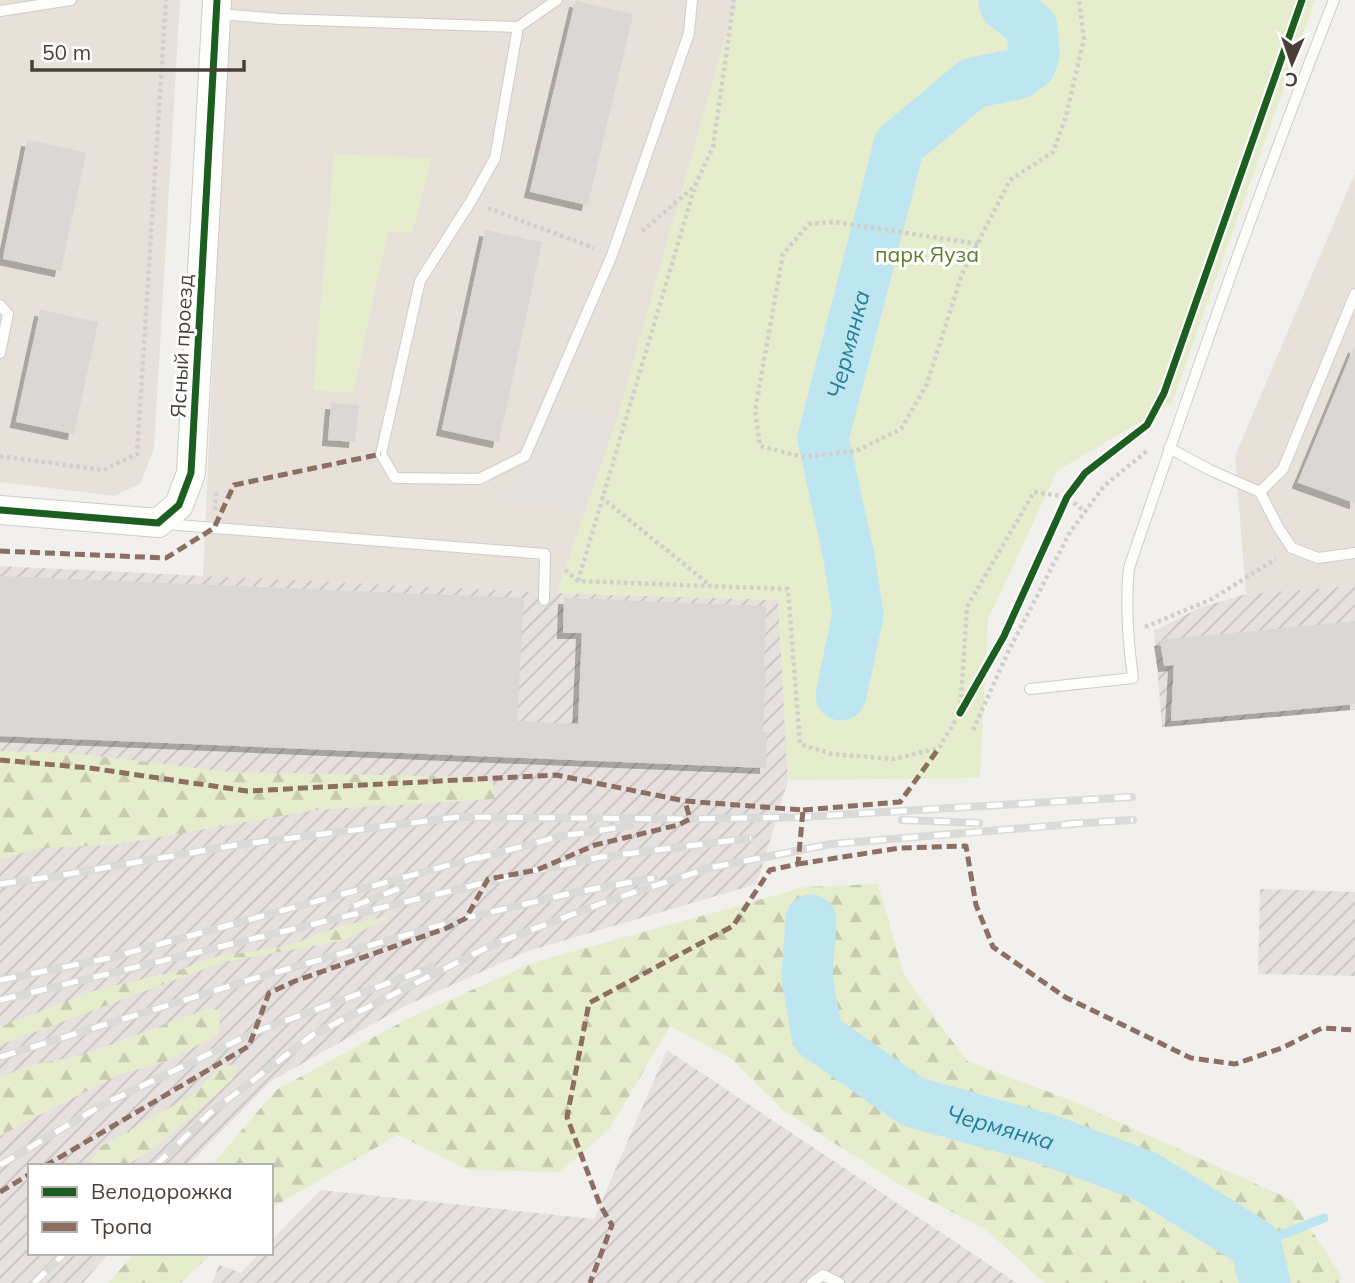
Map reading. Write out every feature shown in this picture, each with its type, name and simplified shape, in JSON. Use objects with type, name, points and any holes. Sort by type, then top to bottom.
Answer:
[{"type":"street","name":"Ясный проезд","points":[[158,523],[179,505],[191,473],[217,7]]},
{"type":"street","points":[[0,510],[158,523]]},
{"type":"lane","points":[[0,11],[71,0]]},
{"type":"lane","points":[[217,7],[280,19],[518,27],[557,0]]},
{"type":"lane","points":[[518,27],[495,158],[420,281],[381,454],[395,478],[479,479],[525,456],[612,256],[689,33],[692,0]]},
{"type":"lane","points":[[1030,689],[1133,678],[1127,632],[1126,589],[1129,568],[1256,205],[1334,0]]},
{"type":"lane","points":[[1260,492],[1283,468],[1355,294]]},
{"type":"lane","points":[[0,305],[8,314],[0,353]]},
{"type":"lane","points":[[1169,449],[1260,492],[1278,527],[1293,548],[1318,558],[1355,553]]},
{"type":"lane","points":[[158,523],[545,554],[544,600]]},
{"type":"lane","points":[[812,1283],[823,1275],[839,1283]]},
{"type":"path","points":[[0,456],[103,470],[137,454],[166,0]]},
{"type":"path","points":[[578,581],[695,186],[713,147],[734,0]]},
{"type":"path","points":[[978,244],[835,222],[809,225],[783,254],[755,411],[760,446],[803,457],[856,451],[901,429],[927,384],[962,274],[978,244],[1010,180],[1053,152],[1066,116],[1084,39],[1079,0]]},
{"type":"path","points":[[471,201],[612,256],[695,186]]},
{"type":"path","points":[[973,730],[1014,640],[1070,532],[1104,486],[1152,446]]},
{"type":"path","points":[[1061,510],[1073,489]]},
{"type":"path","points":[[960,713],[967,607],[1034,492],[1067,497],[1085,512]]},
{"type":"path","points":[[601,497],[712,586]]},
{"type":"path","points":[[1127,632],[1212,599],[1293,548]]},
{"type":"path","points":[[545,554],[578,581],[788,589],[800,744],[832,754],[893,759],[939,748],[972,691]]},
{"type":"shaded area","points":[[0,0],[180,0],[154,449],[140,484],[114,496],[0,482]]},
{"type":"shaded area","points":[[229,0],[736,0],[617,420],[557,593],[203,576]]},
{"type":"shaded area","points":[[1355,173],[1355,586],[1246,594],[1235,456]]},
{"type":"shaded area","points":[[552,410],[612,420],[581,512],[506,499]]},
{"type":"shaded area","points":[[0,566],[557,593],[778,600],[788,780],[757,884],[528,951],[405,1006],[271,1081],[189,1164],[28,1164],[28,1255],[107,1255],[83,1283],[0,1283]]},
{"type":"shaded area","points":[[1355,586],[1355,710],[1162,727],[1154,631],[1199,608],[1246,594]]},
{"type":"shaded area","points":[[1260,889],[1355,892],[1355,976],[1258,974]]},
{"type":"shaded area","points":[[667,1050],[1017,1283],[212,1283],[219,1265],[241,1273],[258,1255],[273,1255],[273,1239],[320,1190],[594,1219]]},
{"type":"green space","name":"парк Яуза","points":[[736,0],[1315,0],[1172,403],[1057,471],[988,620],[980,778],[788,780],[778,600],[557,593],[617,420]]},
{"type":"green space","points":[[334,154],[432,158],[412,233],[388,231],[353,393],[313,390]]},
{"type":"green space","points":[[0,751],[71,753],[230,772],[480,777],[493,784],[495,799],[315,810],[115,845],[40,848],[0,859]]},
{"type":"green space","points":[[878,884],[904,975],[967,1061],[1070,1100],[1292,1200],[1341,1276],[1340,1283],[1045,1283],[985,1229],[902,1186],[784,1111],[732,1059],[670,1026],[609,1130],[560,1172],[469,1170],[398,1135],[273,1207],[273,1164],[213,1164],[276,1090],[411,1017],[535,962],[805,887]]},
{"type":"green space","points":[[392,916],[341,941],[223,962],[0,1045],[0,1027],[99,989],[174,972],[215,957],[288,946],[343,925]]},
{"type":"green space","points":[[206,1009],[221,1010],[218,1035],[165,1062],[121,1074],[0,1136],[0,1077],[35,1064],[80,1056]]},
{"type":"green space","points":[[223,1065],[238,1066],[232,1080],[155,1148],[129,1164],[88,1164],[102,1146],[192,1095]]},
{"type":"green space","points":[[133,1255],[211,1255],[180,1283],[108,1283]]},
{"type":"building","points":[[576,2],[632,15],[587,204],[531,191]]},
{"type":"building","points":[[28,141],[85,153],[60,270],[4,258]]},
{"type":"building","points":[[486,231],[541,243],[498,441],[443,429]]},
{"type":"building","points":[[41,311],[97,323],[73,433],[17,421]]},
{"type":"building","points":[[1355,347],[1355,502],[1299,482]]},
{"type":"building","points":[[332,404],[358,406],[354,441],[329,439]]},
{"type":"building","points":[[0,577],[523,599],[516,722],[579,725],[583,632],[564,632],[565,599],[765,607],[762,733],[766,733],[765,767],[0,735]]},
{"type":"building","points":[[1355,622],[1355,703],[1172,720],[1175,664],[1165,665],[1161,641]]},
{"type":"waterway","name":"Чермянка","points":[[841,695],[858,615],[849,557],[823,438],[899,145],[973,83],[1017,74],[1031,64],[1034,54],[1032,27],[1005,5],[1004,0]]},
{"type":"waterway","name":"Чермянка","points":[[811,920],[807,977],[817,1035],[913,1102],[1046,1139],[1145,1176],[1256,1245],[1265,1283]]},
{"type":"waterway","points":[[1256,1245],[1324,1218]]},
{"type":"railway","points":[[0,884],[236,845],[458,817],[803,817],[1132,797]]},
{"type":"railway","points":[[902,820],[979,823]]},
{"type":"railway","points":[[1067,824],[1133,820]]},
{"type":"railway","points":[[157,1164],[210,1113],[314,1034],[494,944],[608,901],[709,868],[831,844],[1074,824]]},
{"type":"railway","points":[[475,859],[561,836],[629,826]]},
{"type":"railway","points":[[0,1000],[537,870],[601,857],[751,838]]},
{"type":"railway","points":[[0,980],[109,958],[482,856]]},
{"type":"railway","points":[[0,1057],[256,978],[466,918],[572,893],[654,878]]},
{"type":"railway","points":[[354,906],[403,887]]},
{"type":"railway","points":[[0,1165],[104,1104],[255,1032],[432,967]]},
{"type":"railway","points":[[34,1283],[63,1255]]},
{"type":"marked path","points":[[0,551],[166,558],[214,528],[234,485],[381,454]]},
{"type":"marked path","points":[[803,810],[900,802],[939,748]]},
{"type":"marked path","points":[[0,760],[90,768],[247,791],[556,775],[685,801]]},
{"type":"marked path","points":[[48,1164],[249,1046],[269,993],[295,981],[447,928],[466,918],[488,879],[537,870],[595,845],[678,825],[690,819],[685,801],[803,810],[798,864],[770,870],[733,926],[589,1003],[567,1117],[600,1205],[612,1225],[590,1283]]},
{"type":"marked path","points":[[798,864],[900,848],[966,846],[976,905],[993,947],[1065,997],[1191,1058],[1235,1064],[1282,1048],[1322,1028],[1355,1030]]},
{"type":"marked path","points":[[0,1192],[28,1175]]},
{"type":"cycle path","points":[[0,510],[158,523],[179,505],[191,473],[217,0]]},
{"type":"cycle path","points":[[960,713],[1004,636],[1067,497],[1085,473],[1147,425],[1164,393],[1302,0]]}]
